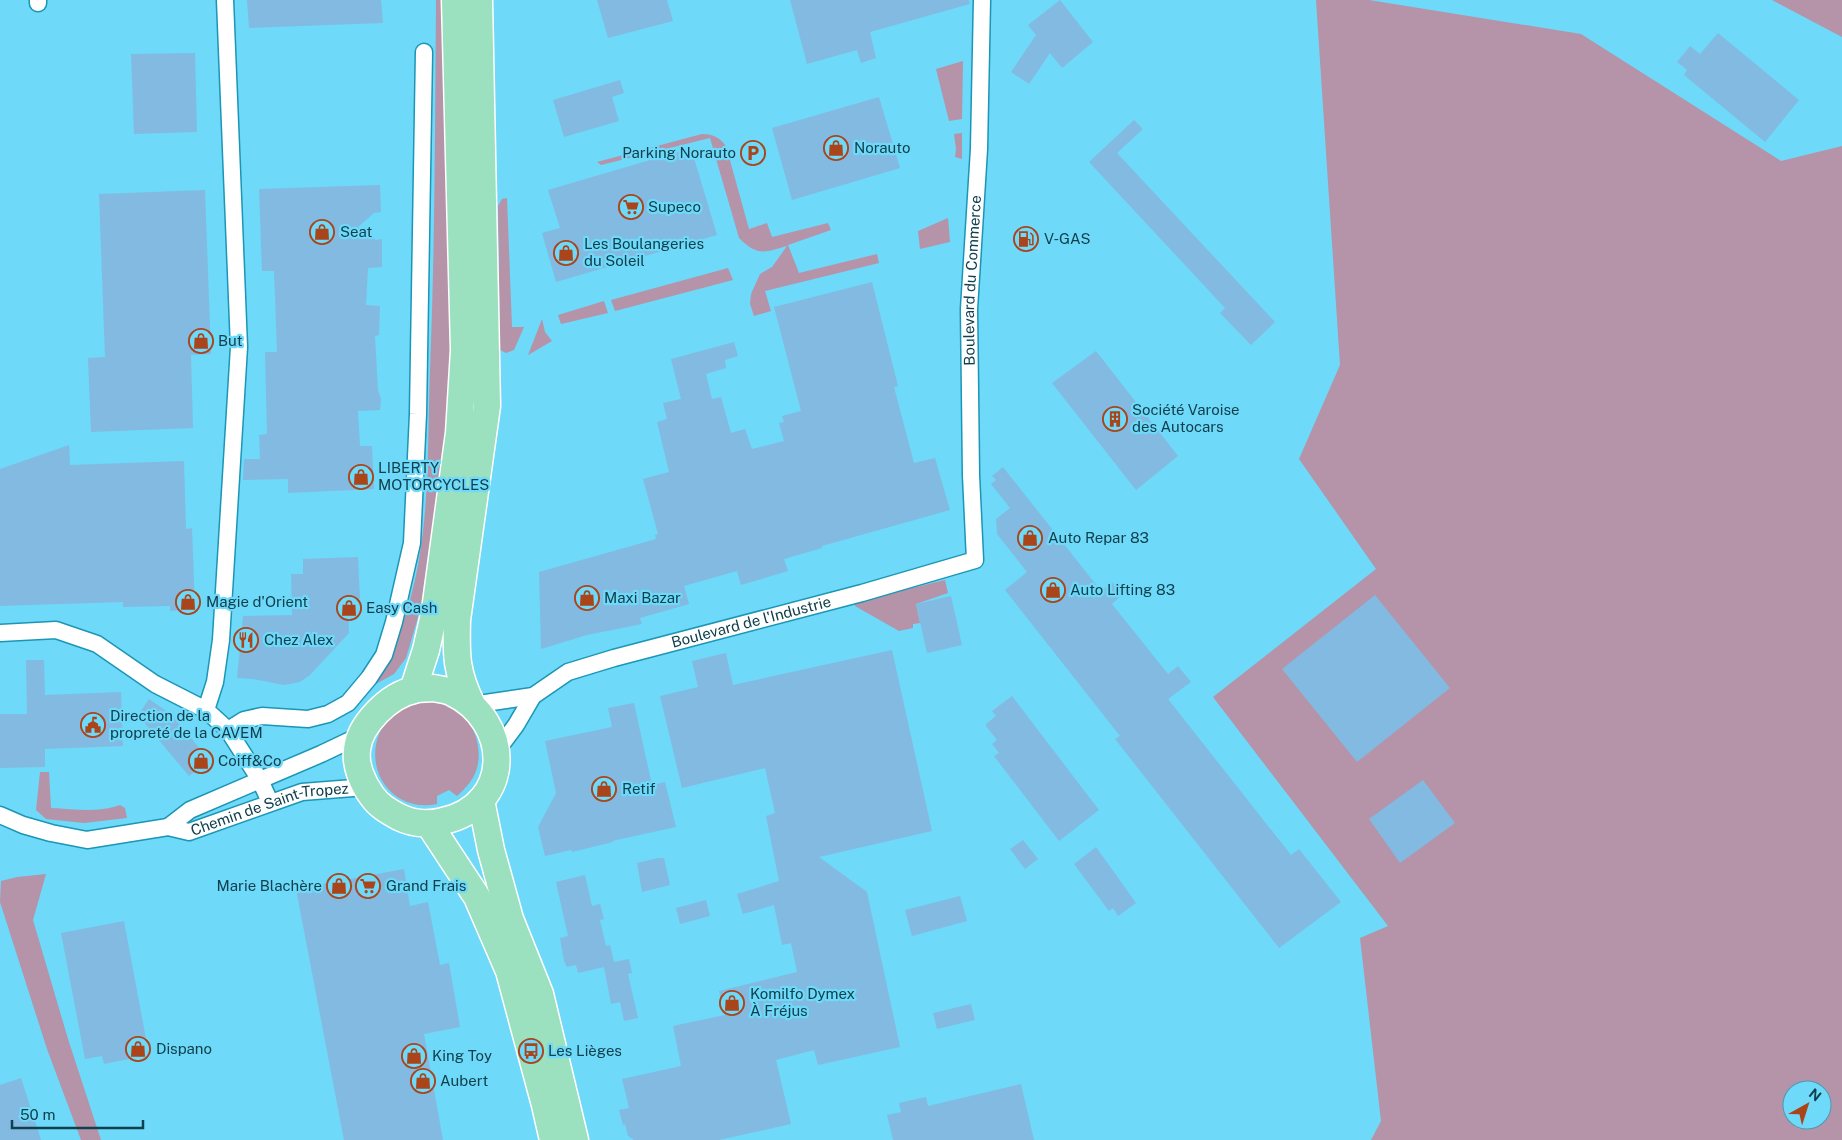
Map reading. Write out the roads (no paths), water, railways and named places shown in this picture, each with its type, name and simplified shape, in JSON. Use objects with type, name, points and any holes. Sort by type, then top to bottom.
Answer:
[{"type":"main road","points":[[413,690],[423,662],[435,610],[459,433],[464,350],[455,0]]},
{"type":"main road","points":[[472,706],[463,687],[456,655],[457,620],[487,406],[479,0]]},
{"type":"main road","points":[[433,688],[450,691],[472,706],[484,718],[494,738],[496,752],[496,771],[490,786],[481,800],[467,811],[450,820],[429,824],[408,822],[382,807],[372,798],[359,770],[357,751],[361,735],[380,709],[392,699],[413,690],[433,688]]},
{"type":"main road","points":[[481,800],[491,850],[510,920],[540,994],[575,1140]]},
{"type":"main road","points":[[429,824],[477,897],[509,971],[553,1140]]},
{"type":"street","points":[[206,710],[216,682],[221,640],[239,347],[225,0]]},
{"type":"street","name":"Boulevard du Commerce","points":[[975,560],[969,310],[979,149],[982,0]]},
{"type":"street","points":[[228,730],[244,720],[262,716],[308,718],[328,714],[348,703],[369,678],[384,655],[394,622],[412,542],[418,414],[424,52]]},
{"type":"street","name":"Boulevard de l'Industrie","points":[[472,706],[533,696],[568,672],[614,658],[862,593],[975,560]]},
{"type":"street","points":[[0,633],[56,630],[97,644],[155,684],[206,710],[228,730],[260,780],[270,802]]},
{"type":"street","name":"Boulevard de l'Industrie","points":[[496,752],[516,725],[533,696]]},
{"type":"street","points":[[168,827],[190,810],[361,735]]},
{"type":"street","name":"Chemin de Saint-Tropez","points":[[0,815],[23,825],[87,840],[168,827],[188,832],[302,792],[366,787]]},
{"type":"place","name":"Norauto","points":[[836,148]]},
{"type":"place","name":"Parking Norauto","points":[[753,153]]},
{"type":"place","name":"Supeco","points":[[631,207]]},
{"type":"place","name":"Seat","points":[[322,232]]},
{"type":"place","name":"V-GAS","points":[[1026,239]]},
{"type":"place","name":"Les Boulangeries du Soleil","points":[[566,253]]},
{"type":"place","name":"But","points":[[201,341]]},
{"type":"place","name":"Société Varoise des Autocars","points":[[1115,419]]},
{"type":"place","name":"LIBERTY MOTORCYCLES","points":[[361,477]]},
{"type":"place","name":"Auto Repar 83","points":[[1030,538]]},
{"type":"place","name":"Auto Lifting 83","points":[[1053,590]]},
{"type":"place","name":"Maxi Bazar","points":[[587,598]]},
{"type":"place","name":"Magie d'Orient","points":[[188,602]]},
{"type":"place","name":"Easy Cash","points":[[349,608]]},
{"type":"place","name":"Chez Alex","points":[[246,640]]},
{"type":"place","name":"Direction de la propreté de la CAVEM","points":[[93,725]]},
{"type":"place","name":"Coiff&Co","points":[[201,761]]},
{"type":"place","name":"Retif","points":[[604,789]]},
{"type":"place","name":"Marie Blachère","points":[[339,886]]},
{"type":"place","name":"Grand Frais","points":[[368,886]]},
{"type":"place","name":"Komilfo Dymex À Fréjus","points":[[732,1003]]},
{"type":"place","name":"Dispano","points":[[138,1049]]},
{"type":"place","name":"Les Lièges","points":[[531,1051]]},
{"type":"place","name":"King Toy","points":[[414,1056]]},
{"type":"place","name":"Aubert","points":[[423,1081]]}]
